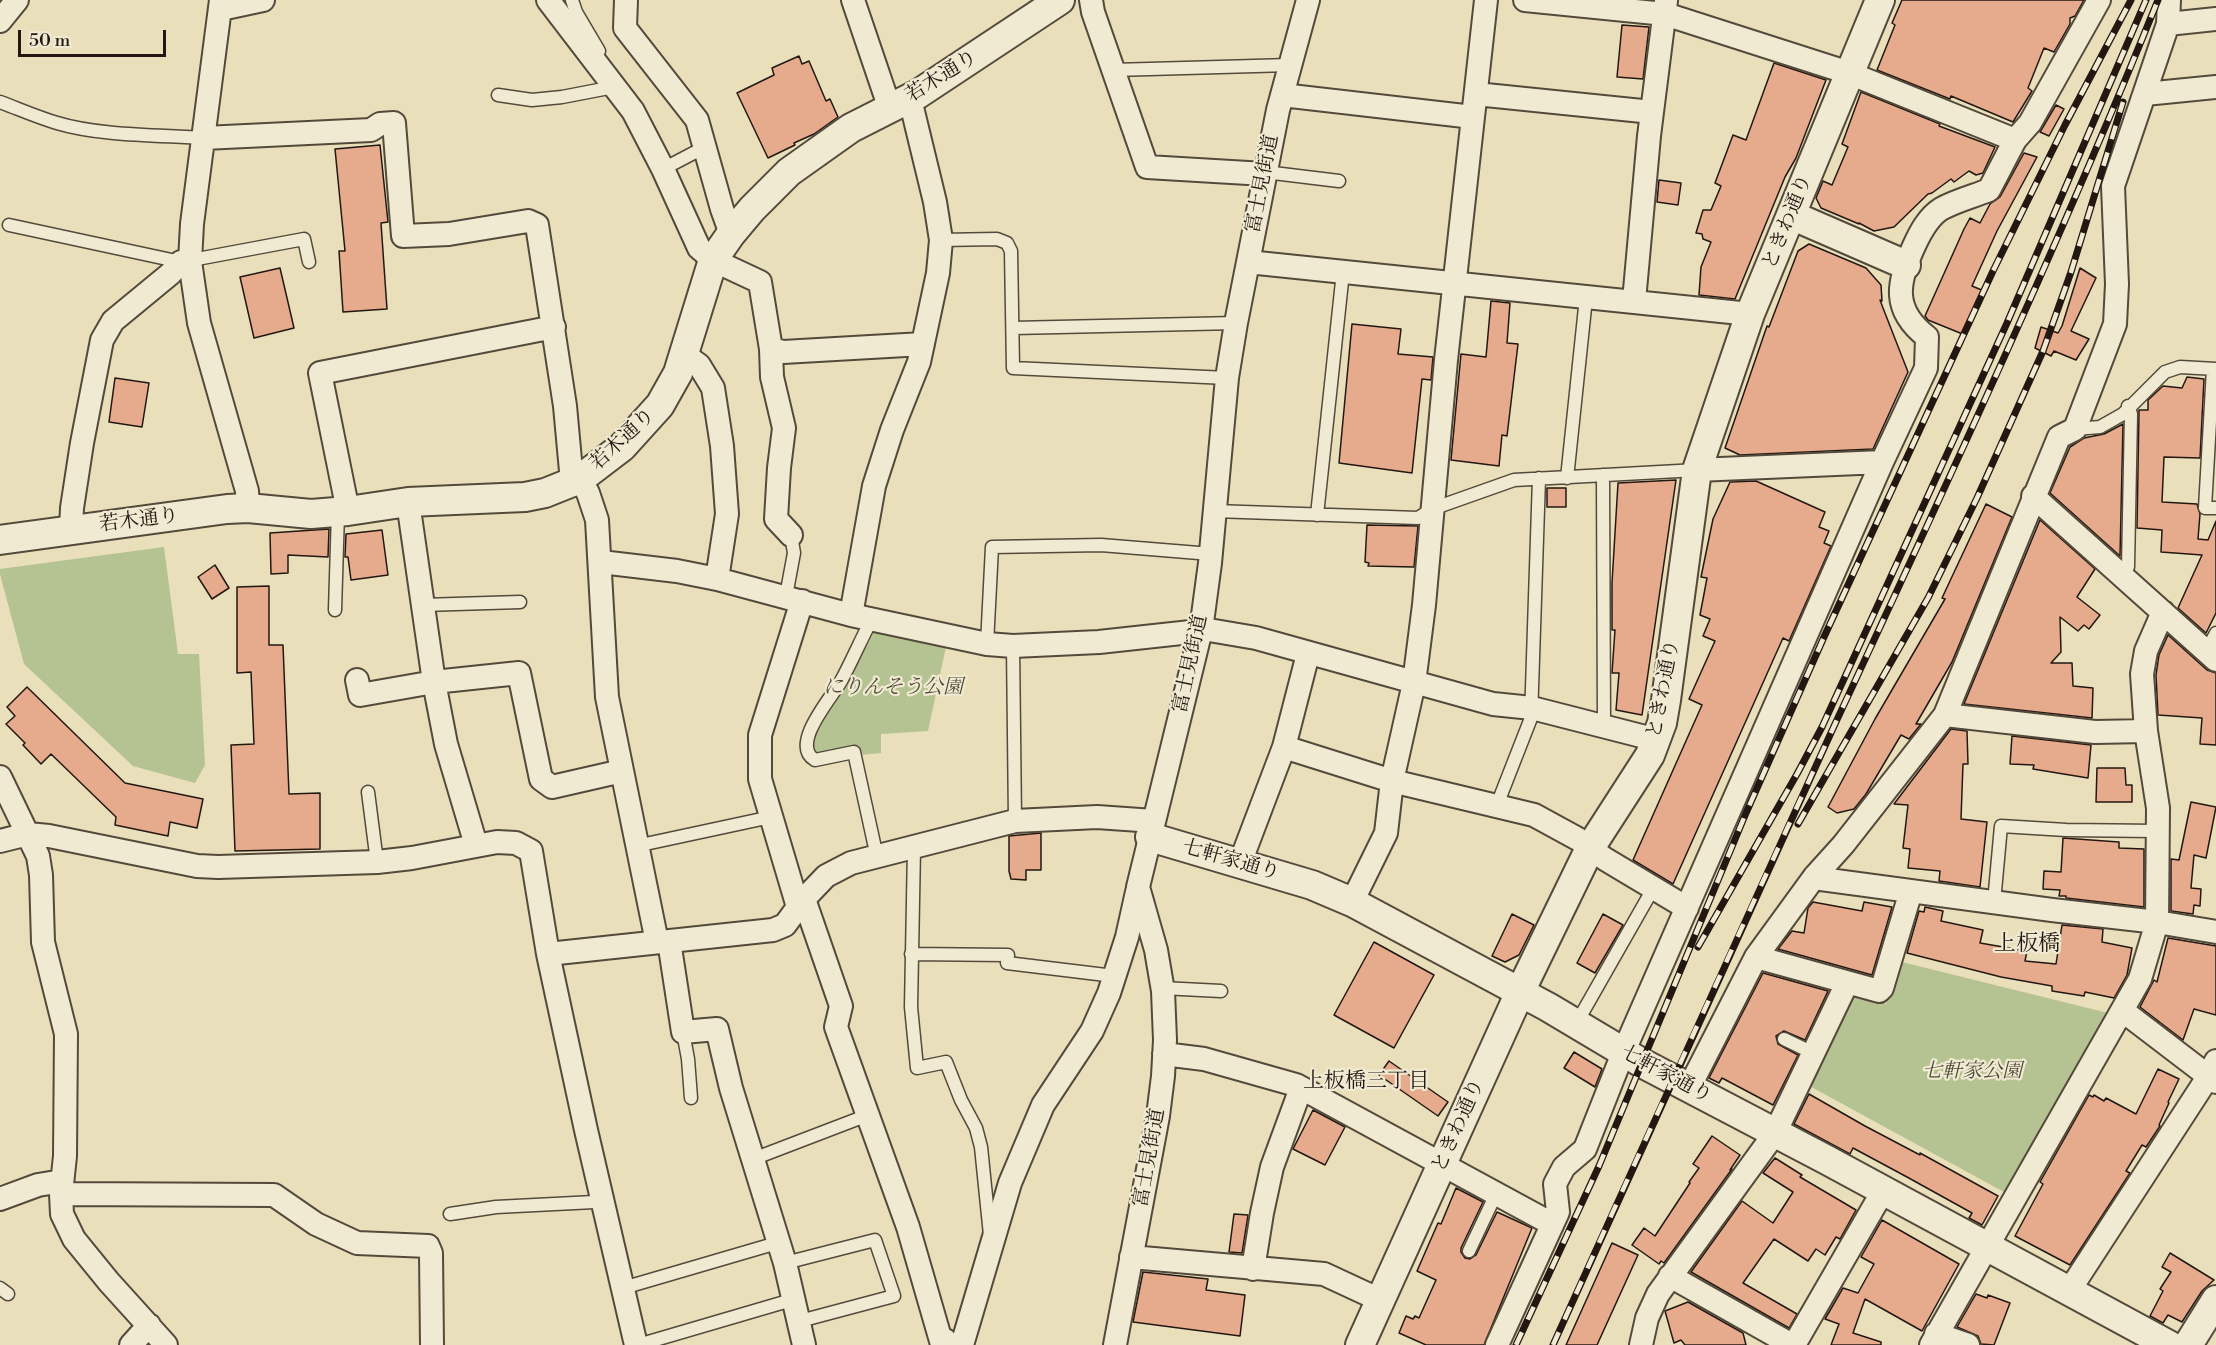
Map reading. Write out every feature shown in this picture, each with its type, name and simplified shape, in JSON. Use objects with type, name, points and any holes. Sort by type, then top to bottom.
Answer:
[{"type":"street","points":[[0,21],[17,0]]},
{"type":"street","points":[[248,508],[247,491],[217,390],[185,261],[221,4],[263,0]]},
{"type":"street","points":[[548,0],[633,111],[663,169],[699,248],[713,260],[760,282],[771,349],[772,377],[784,428],[776,519],[791,535]]},
{"type":"street","points":[[626,0],[625,28],[697,120],[731,234]]},
{"type":"street","points":[[853,0],[900,104],[935,202],[941,240],[939,273],[919,362],[892,430],[874,486],[861,617]]},
{"type":"street","name":"若木通り","points":[[0,540],[248,508],[311,514],[343,512],[408,502],[525,497],[576,480],[606,460],[649,419],[670,390],[685,355],[713,260],[752,208],[789,172],[851,128],[900,104],[1060,0]]},
{"type":"street","points":[[1091,0],[1092,12],[1148,167],[1265,173]]},
{"type":"street","name":"富士見街道","points":[[1120,1339],[1131,1257],[1158,1116],[1164,1054],[1162,988],[1156,950],[1138,887],[1201,630],[1227,378],[1236,323],[1282,95],[1308,0]]},
{"type":"street","points":[[1352,902],[1386,832],[1392,781],[1414,683],[1486,0]]},
{"type":"street","points":[[1525,0],[1666,7],[1849,73],[2015,140]]},
{"type":"street","name":"ときわ通り","points":[[1360,1345],[1520,992],[1590,848],[1650,755],[1657,740],[1666,700],[1697,470],[1750,314],[1880,0]]},
{"type":"street","points":[[1497,1345],[1558,1212],[1555,1184],[1564,1167],[1585,1149],[1623,1053],[1882,462],[1926,368],[1928,337],[1917,329],[1908,317],[1902,301],[1900,290],[1906,265],[1924,226],[1941,209],[1989,190],[2015,140],[2030,123],[2098,0]]},
{"type":"street","points":[[1689,1088],[1756,957],[1815,876],[1843,845],[1945,715],[2059,437],[2075,429],[2115,324],[2118,284],[2113,186],[2168,24],[2169,0]]},
{"type":"street","points":[[1634,301],[1652,112],[1666,7]]},
{"type":"street","points":[[2168,24],[2216,19]]},
{"type":"street","points":[[2145,94],[2216,87]]},
{"type":"street","points":[[1476,94],[1652,112]]},
{"type":"street","points":[[1282,95],[1473,117]]},
{"type":"street","points":[[204,138],[371,130],[380,124],[394,123],[403,236],[449,234],[528,221],[537,225],[576,480],[588,493],[597,520],[607,697],[636,846],[663,941],[683,1032],[717,1029],[797,1310],[804,1345]]},
{"type":"street","points":[[1791,215],[1906,265]]},
{"type":"street","points":[[71,530],[82,443],[102,340],[113,321],[185,261]]},
{"type":"street","points":[[1248,261],[1750,314]]},
{"type":"street","points":[[343,512],[320,373],[554,327]]},
{"type":"street","points":[[771,349],[783,352],[923,344]]},
{"type":"street","points":[[685,355],[699,366],[713,388],[722,447],[727,514],[717,579]]},
{"type":"street","points":[[1697,470],[1882,462]]},
{"type":"street","points":[[2033,496],[2163,612],[2212,648]]},
{"type":"street","points":[[408,502],[434,682],[446,744],[476,845]]},
{"type":"street","points":[[601,562],[677,571],[717,579],[861,617],[987,644],[1013,646],[1099,642],[1201,630],[1256,638],[1493,704],[1532,708],[1657,740]]},
{"type":"street","points":[[794,598],[760,735],[760,779],[801,903],[841,1006],[836,1027],[908,1227],[941,1341],[958,1341],[1010,1183],[1031,1131],[1043,1105],[1092,1031],[1114,976],[1127,937],[1138,887]]},
{"type":"street","points":[[1968,1345],[1934,1340],[2123,1011],[2140,979],[2157,922],[2158,808],[2146,732],[2142,674],[2146,651],[2163,612]]},
{"type":"street","points":[[1240,863],[1284,747],[1308,654]]},
{"type":"street","points":[[357,680],[360,695],[434,682],[519,673],[541,779],[552,787],[622,771]]},
{"type":"street","points":[[1945,715],[2096,732],[2146,732]]},
{"type":"street","points":[[1284,747],[1392,781],[1534,815],[1578,839],[1605,860],[1687,908]]},
{"type":"street","points":[[0,777],[38,856],[41,874],[43,942],[66,1034],[62,1214],[74,1239],[108,1282],[166,1345]]},
{"type":"street","points":[[548,954],[772,930],[785,925],[801,903],[826,876],[851,863],[1015,821],[1097,817],[1152,829]]},
{"type":"street","name":"七軒家通り","points":[[1152,829],[1240,863],[1312,885],[1352,902],[1520,992],[1623,1053],[2169,1345]]},
{"type":"street","points":[[0,841],[28,834],[59,837],[197,866],[218,867],[376,862],[412,858],[497,842],[516,843],[531,851],[548,954],[601,1197],[637,1345]]},
{"type":"street","points":[[1815,876],[1821,879],[2157,922],[2216,932]]},
{"type":"street","points":[[1756,957],[1879,992],[1911,891]]},
{"type":"street","points":[[1641,1345],[1647,1318],[1658,1294],[1775,1133],[1847,983]]},
{"type":"street","points":[[2069,1292],[2213,1073],[2123,1011]]},
{"type":"street","points":[[1164,1054],[1204,1059],[1302,1088],[1552,1224]]},
{"type":"street","points":[[1253,1269],[1272,1167],[1302,1088]]},
{"type":"street","points":[[0,1199],[38,1185],[62,1188],[274,1195],[316,1224],[357,1243],[428,1246],[431,1253],[432,1345]]},
{"type":"street","points":[[1670,1276],[1793,1345],[1882,1191]]},
{"type":"street","points":[[1131,1257],[1324,1274],[1380,1300]]},
{"type":"street","points":[[2188,1345],[2216,1300]]},
{"type":"street","points":[[132,1345],[149,1325]]},
{"type":"lane","points":[[498,94],[532,100],[562,97],[609,80],[603,59],[576,12],[572,0]]},
{"type":"lane","points":[[1114,70],[1290,65]]},
{"type":"lane","points":[[0,102],[58,123],[79,127],[121,133],[204,138]]},
{"type":"lane","points":[[663,169],[705,147]]},
{"type":"lane","points":[[1265,173],[1339,181]]},
{"type":"lane","points":[[9,225],[185,261],[304,239],[309,262]]},
{"type":"lane","points":[[941,240],[997,239],[1007,243],[1011,251],[1013,368],[1227,378]]},
{"type":"lane","points":[[1317,515],[1343,272]]},
{"type":"lane","points":[[1567,478],[1586,297]]},
{"type":"lane","points":[[1012,328],[1236,323]]},
{"type":"lane","points":[[2075,429],[2100,427],[2123,414],[2128,406],[2165,372],[2180,367],[2215,369],[2205,508],[2216,508]]},
{"type":"lane","points":[[2122,575],[2128,567],[2131,414],[2128,406]]},
{"type":"lane","points":[[1214,511],[1418,518],[1432,509],[1514,480],[1697,470]]},
{"type":"lane","points":[[1603,475],[1604,726]]},
{"type":"lane","points":[[1497,805],[1531,718],[1539,478]]},
{"type":"lane","points":[[335,610],[343,512]]},
{"type":"lane","points":[[791,535],[794,553],[794,598]]},
{"type":"lane","points":[[987,644],[992,547],[1101,544],[1210,554]]},
{"type":"lane","points":[[423,605],[520,602]]},
{"type":"lane","points":[[861,617],[840,682],[817,714],[806,750],[815,760],[854,752],[877,857]]},
{"type":"lane","points":[[1013,646],[1015,821]]},
{"type":"lane","points":[[368,792],[376,862]]},
{"type":"lane","points":[[636,846],[771,817]]},
{"type":"lane","points":[[1994,902],[2001,826],[2066,830],[2157,831]]},
{"type":"lane","points":[[914,848],[911,1007],[917,1068],[946,1062],[961,1100],[976,1128],[981,1147],[991,1244]]},
{"type":"lane","points":[[1576,1024],[1654,887]]},
{"type":"lane","points":[[911,954],[1008,955],[1007,963],[1114,976]]},
{"type":"lane","points":[[1162,988],[1221,991]]},
{"type":"lane","points":[[683,1032],[691,1098]]},
{"type":"lane","points":[[1784,1039],[1813,1053]]},
{"type":"lane","points":[[753,1159],[868,1115]]},
{"type":"lane","points":[[1469,1251],[1496,1194]]},
{"type":"lane","points":[[450,1214],[496,1207],[594,1202],[601,1197]]},
{"type":"lane","points":[[623,1288],[781,1253],[875,1240],[894,1296],[797,1310],[637,1345]]},
{"type":"green space","points":[[164,547],[178,654],[199,654],[205,765],[195,783],[133,766],[24,664],[0,574],[0,569]]},
{"type":"green space","name":"にりんそう公園","points":[[876,628],[947,642],[928,731],[881,734],[881,753],[860,755],[858,747],[816,755],[812,750],[819,725],[852,674]]},
{"type":"green space","name":"七軒家公園","points":[[1898,961],[2112,1014],[2004,1192],[1804,1083],[1848,987],[1886,1004]]},
{"type":"building","points":[[1902,0],[2084,0],[2075,16],[2070,18],[2070,24],[2054,52],[2044,48],[2028,88],[2032,91],[2013,122],[1951,96],[1950,99],[1877,70],[1895,25],[1892,23]]},
{"type":"building","points":[[1622,25],[1649,27],[1643,79],[1617,77]]},
{"type":"building","points":[[799,56],[802,64],[809,61],[826,101],[830,99],[838,117],[814,134],[768,158],[737,93],[774,75],[772,68]]},
{"type":"building","points":[[1774,63],[1826,80],[1796,158],[1785,177],[1735,299],[1699,295],[1701,267],[1711,242],[1703,239],[1702,234],[1696,233],[1703,210],[1711,210],[1721,186],[1715,183],[1733,135],[1746,140]]},
{"type":"building","points":[[1861,92],[1940,124],[1939,126],[1995,147],[1983,173],[1976,175],[1969,171],[1954,182],[1951,179],[1928,194],[1894,227],[1874,231],[1821,208],[1816,198],[1823,181],[1832,185],[1848,147],[1842,144]]},
{"type":"building","points":[[2056,105],[2064,109],[2049,136],[2040,132]]},
{"type":"building","points":[[380,145],[388,222],[381,223],[387,309],[343,312],[339,251],[345,251],[335,149]]},
{"type":"building","points":[[2024,153],[2037,157],[1997,231],[1972,286],[1984,291],[1965,335],[1928,320],[1925,316],[1970,218],[1980,223],[1990,204],[2000,197]]},
{"type":"building","points":[[1659,180],[1681,183],[1678,205],[1657,202]]},
{"type":"building","points":[[1809,244],[1866,268],[1881,285],[1882,301],[1880,300],[1908,372],[1873,449],[1740,455],[1725,448],[1767,326],[1769,327],[1798,251]]},
{"type":"building","points":[[280,268],[294,328],[254,338],[240,277]]},
{"type":"building","points":[[2080,268],[2096,278],[2071,331],[2089,339],[2076,360],[2054,351],[2051,356],[2035,348],[2041,327],[2058,333]]},
{"type":"building","points":[[1491,301],[1510,303],[1507,343],[1518,344],[1507,436],[1502,435],[1499,466],[1451,460],[1461,354],[1486,357]]},
{"type":"building","points":[[1352,324],[1401,329],[1398,354],[1433,357],[1431,380],[1422,379],[1412,473],[1339,463]]},
{"type":"building","points":[[2187,377],[2204,379],[2200,458],[2164,457],[2162,502],[2197,504],[2200,514],[2198,539],[2208,540],[2216,521],[2216,613],[2206,633],[2178,608],[2202,555],[2161,552],[2162,530],[2137,528],[2139,410],[2148,410],[2148,400],[2163,386],[2182,388]]},
{"type":"building","points":[[115,378],[149,383],[142,427],[109,422]]},
{"type":"building","points":[[2123,424],[2120,556],[2050,493],[2070,447],[2084,438],[2104,434]]},
{"type":"building","points":[[1676,480],[1642,715],[1616,710],[1619,673],[1612,673],[1615,630],[1612,630],[1612,583],[1618,483]]},
{"type":"building","points":[[1756,481],[1825,512],[1819,527],[1829,531],[1824,543],[1831,546],[1789,641],[1783,638],[1673,884],[1633,860],[1702,705],[1689,699],[1715,641],[1703,636],[1710,619],[1700,615],[1707,578],[1701,577],[1713,519],[1730,482]]},
{"type":"building","points":[[1547,488],[1566,488],[1566,507],[1547,507]]},
{"type":"building","points":[[1986,504],[2012,517],[1952,662],[1916,724],[1921,724],[1909,739],[1901,735],[1866,794],[1854,809],[1837,813],[1828,807],[1875,719],[1945,599],[1942,598]]},
{"type":"building","points":[[2040,520],[2095,569],[2077,597],[2100,615],[2089,629],[2084,625],[2078,631],[2060,617],[2061,652],[2051,663],[2072,663],[2073,686],[2093,688],[2092,718],[1964,704]]},
{"type":"building","points":[[1367,525],[1418,526],[1414,567],[1368,566],[1369,563],[1365,562]]},
{"type":"building","points":[[329,529],[328,557],[288,555],[288,573],[271,574],[270,533]]},
{"type":"building","points":[[382,530],[388,575],[351,580],[348,557],[345,557],[346,534]]},
{"type":"building","points":[[215,565],[229,588],[212,599],[198,577]]},
{"type":"building","points":[[269,586],[269,645],[283,645],[289,794],[320,793],[320,849],[235,851],[231,745],[254,744],[251,672],[237,673],[237,587]]},
{"type":"building","points":[[2168,635],[2207,670],[2216,673],[2216,745],[2200,744],[2202,718],[2158,715],[2156,675],[2159,655]]},
{"type":"building","points":[[27,687],[125,783],[203,799],[197,828],[170,822],[168,836],[115,825],[116,817],[51,754],[41,764],[6,724],[15,716],[7,707]]},
{"type":"building","points":[[1951,729],[1967,731],[1968,764],[1963,764],[1961,819],[1987,822],[1980,887],[1939,881],[1940,871],[1908,868],[1910,849],[1903,848],[1908,805],[1894,804]]},
{"type":"building","points":[[2012,736],[2091,745],[2088,778],[2033,769],[2034,765],[2010,764]]},
{"type":"building","points":[[2097,768],[2125,768],[2126,785],[2132,785],[2132,802],[2096,802]]},
{"type":"building","points":[[2191,802],[2216,807],[2206,858],[2194,855],[2191,888],[2201,889],[2200,906],[2194,905],[2193,914],[2171,911],[2171,859],[2179,860]]},
{"type":"building","points":[[1041,833],[1041,870],[1026,870],[1026,880],[1011,879],[1009,836]]},
{"type":"building","points":[[2063,838],[2119,842],[2119,848],[2144,849],[2144,907],[2066,898],[2066,896],[2059,896],[2060,890],[2043,889],[2044,871],[2061,872]]},
{"type":"building","points":[[1813,902],[1862,911],[1864,902],[1892,907],[1872,975],[1778,949],[1792,931],[1804,933],[1808,908]]},
{"type":"building","points":[[1925,907],[1943,911],[1941,921],[1983,930],[1980,943],[2027,951],[2025,961],[2056,964],[2062,925],[2103,929],[2102,942],[2132,948],[2127,975],[2114,998],[2085,992],[2084,996],[2052,991],[2052,986],[2001,977],[1907,953],[1919,911],[1924,912]]},
{"type":"building","points":[[1512,914],[1534,925],[1519,955],[1505,962],[1492,956]]},
{"type":"building","points":[[1603,914],[1623,925],[1595,973],[1577,963]]},
{"type":"building","points":[[2168,938],[2216,946],[2216,1015],[2194,1009],[2183,1040],[2140,1007],[2154,980],[2157,982]]},
{"type":"building","points":[[1374,942],[1434,975],[1394,1048],[1334,1015]]},
{"type":"building","points":[[1763,973],[1828,991],[1805,1040],[1784,1031],[1776,1036],[1778,1044],[1798,1055],[1773,1105],[1722,1078],[1719,1083],[1709,1078]]},
{"type":"building","points":[[1574,1052],[1602,1069],[1595,1087],[1564,1068]]},
{"type":"building","points":[[1389,1061],[1448,1102],[1438,1116],[1379,1075]]},
{"type":"building","points":[[2158,1069],[2179,1079],[2160,1126],[2146,1147],[2142,1145],[2126,1171],[2130,1173],[2070,1265],[2015,1236],[2043,1184],[2040,1182],[2089,1095],[2093,1097],[2094,1095],[2104,1101],[2106,1098],[2136,1114]]},
{"type":"building","points":[[1809,1094],[1998,1196],[1982,1225],[1969,1218],[1972,1213],[1907,1177],[1853,1148],[1850,1154],[1794,1124]]},
{"type":"building","points":[[1313,1110],[1345,1127],[1325,1165],[1293,1149]]},
{"type":"building","points":[[1712,1136],[1740,1155],[1664,1263],[1661,1261],[1659,1264],[1632,1245],[1644,1228],[1655,1236],[1699,1168],[1693,1164]]},
{"type":"building","points":[[1775,1158],[1802,1175],[1800,1177],[1856,1210],[1840,1239],[1836,1237],[1825,1255],[1816,1249],[1808,1261],[1774,1239],[1743,1283],[1797,1314],[1789,1328],[1691,1272],[1742,1201],[1773,1223],[1793,1192],[1763,1173]]},
{"type":"building","points":[[1456,1188],[1483,1202],[1461,1248],[1465,1258],[1470,1259],[1476,1255],[1497,1212],[1532,1228],[1484,1345],[1426,1345],[1399,1333],[1406,1316],[1413,1319],[1415,1316],[1419,1318],[1436,1280],[1417,1271]]},
{"type":"building","points":[[1234,1214],[1248,1215],[1242,1253],[1229,1252]]},
{"type":"building","points":[[1882,1220],[1959,1264],[1922,1331],[1865,1299],[1853,1333],[1881,1342],[1881,1345],[1831,1345],[1839,1324],[1825,1319],[1843,1288],[1858,1293],[1874,1264],[1861,1257]]},
{"type":"building","points":[[1612,1243],[1638,1255],[1597,1345],[1566,1345]]},
{"type":"building","points":[[2170,1253],[2214,1280],[2202,1291],[2182,1322],[2168,1315],[2163,1323],[2150,1316],[2163,1291],[2160,1289],[2171,1272],[2162,1267]]},
{"type":"building","points":[[1143,1272],[1208,1279],[1206,1290],[1245,1295],[1240,1336],[1133,1322]]},
{"type":"building","points":[[1976,1294],[1987,1298],[1988,1295],[2010,1303],[1994,1345],[1981,1344],[1978,1336],[1957,1327]]},
{"type":"building","points":[[1688,1302],[1743,1333],[1746,1345],[1685,1345],[1681,1340],[1674,1343],[1665,1311]]},
{"type":"railway","points":[[1516,1345],[1599,1166],[1746,813],[1824,637],[1993,271],[2065,125],[2131,0]]},
{"type":"railway","points":[[1698,947],[1822,727],[2007,323],[2146,0]]},
{"type":"railway","points":[[1553,1345],[2001,364],[2158,0]]},
{"type":"railway","points":[[1798,824],[1928,598],[1977,498],[2043,351],[2071,272],[2123,102]]},
{"type":"district","name":"上板橋","points":[[2027,945]]},
{"type":"district","name":"上板橋三丁目","points":[[1366,1082]]}]
